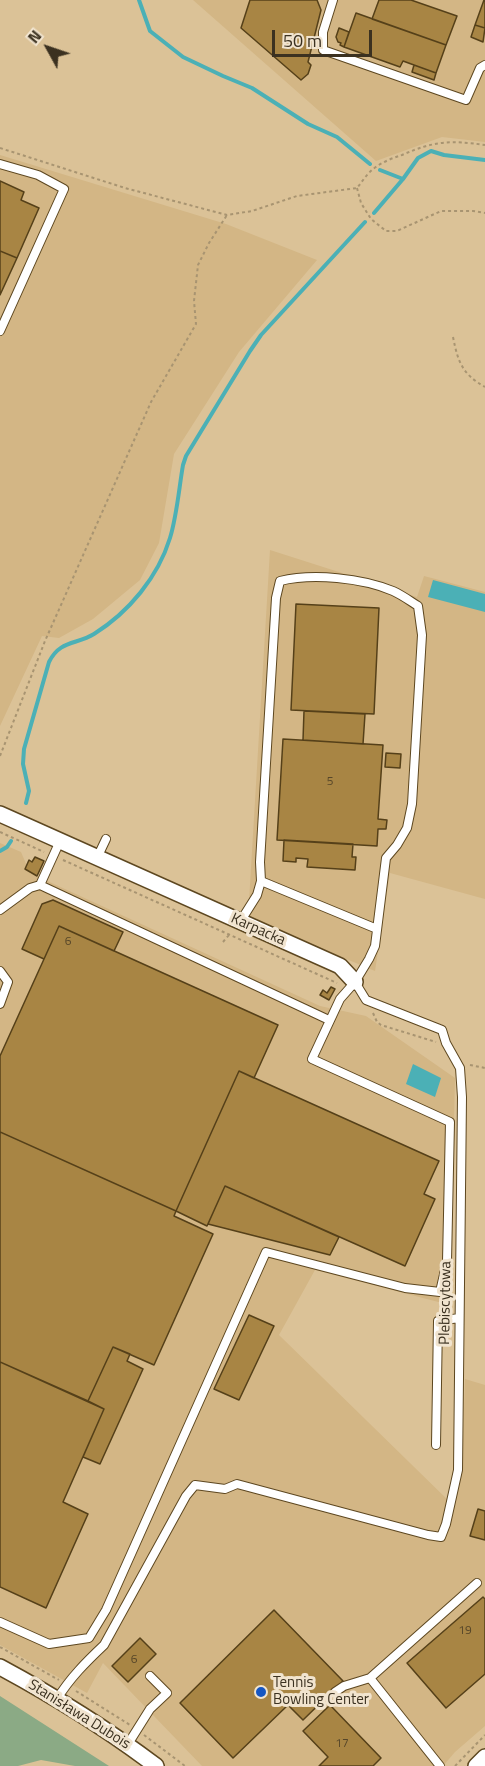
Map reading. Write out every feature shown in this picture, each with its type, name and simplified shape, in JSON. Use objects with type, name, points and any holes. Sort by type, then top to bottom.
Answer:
[{"type":"street","name":"Karpacka","points":[[0,814],[340,966],[355,982]]},
{"type":"street","name":"Stanisława Dubois","points":[[0,1667],[57,1699],[128,1744],[156,1766]]},
{"type":"street","points":[[476,1766],[485,1757]]},
{"type":"lane","points":[[333,0],[323,32],[323,50],[466,100],[480,68],[485,65]]},
{"type":"lane","points":[[0,165],[38,176],[64,189],[0,331]]},
{"type":"lane","points":[[0,1622],[49,1644],[89,1638],[106,1610],[266,1252],[405,1288],[440,1293],[447,1261],[450,1122],[312,1059],[340,999],[355,982],[375,946],[386,858],[407,828],[412,804],[422,635],[418,606],[393,591],[355,580],[296,577],[280,580],[275,610],[260,862],[261,881],[257,895],[240,922]]},
{"type":"lane","points":[[97,858],[106,839]]},
{"type":"lane","points":[[40,885],[60,841]]},
{"type":"lane","points":[[261,881],[377,929]]},
{"type":"lane","points":[[0,910],[30,888],[40,885],[329,1020]]},
{"type":"lane","points":[[0,971],[8,982],[0,1004]]},
{"type":"lane","name":"Karpacka","points":[[355,982],[366,999],[442,1030],[459,1068]]},
{"type":"lane","name":"Plebiscytowa","points":[[66,1684],[104,1645],[186,1496],[195,1485],[225,1489],[237,1484],[441,1537],[458,1470],[462,1097],[459,1068]]},
{"type":"lane","points":[[436,1445],[438,1321],[459,1318]]},
{"type":"lane","points":[[336,1692],[344,1686],[370,1678],[477,1583]]},
{"type":"lane","points":[[128,1744],[150,1709],[167,1693],[150,1676]]},
{"type":"lane","points":[[370,1678],[440,1766]]},
{"type":"lane","points":[[57,1699],[66,1684]]},
{"type":"path","points":[[0,148],[125,188],[227,215],[252,211],[297,196],[357,188],[372,170],[390,159],[425,145],[453,142],[485,145]]},
{"type":"path","points":[[357,188],[361,204],[372,219],[386,231],[397,231],[441,211],[485,213]]},
{"type":"path","points":[[0,756],[45,641],[151,402],[196,324],[194,301],[198,265],[227,215]]},
{"type":"path","points":[[453,337],[456,355],[462,368],[474,381],[485,387]]},
{"type":"path","points":[[0,832],[335,983],[355,982]]},
{"type":"path","points":[[377,1022],[436,1042],[446,1043]]},
{"type":"path","points":[[459,1068],[470,1065],[485,1068]]},
{"type":"path","points":[[0,1647],[66,1684],[137,1730],[185,1766]]},
{"type":"path","points":[[455,1766],[485,1735]]},
{"type":"shaded area","points":[[193,0],[485,0],[485,142],[442,137],[376,161]]},
{"type":"shaded area","points":[[0,155],[226,224],[317,260],[239,352],[174,454],[159,543],[140,580],[93,619],[59,638],[42,636],[0,726]]},
{"type":"shaded area","points":[[270,550],[417,597],[424,576],[485,592],[485,899],[390,873],[375,971],[248,918]]},
{"type":"shaded area","points":[[0,843],[21,852],[30,873],[320,1006],[366,1016],[455,1078],[450,1305],[315,1270],[279,1335],[453,1505],[462,1470],[465,1379],[485,1385],[485,1726],[455,1752],[443,1766],[202,1766],[103,1663],[87,1693],[0,1645]]},
{"type":"green space","points":[[0,1696],[109,1766],[75,1766],[41,1760],[18,1766],[0,1766]]},
{"type":"water","points":[[433,580],[485,594],[485,612],[428,597]]},
{"type":"water","points":[[413,1064],[441,1078],[435,1097],[406,1084]]},
{"type":"building","points":[[250,0],[317,0],[321,10],[308,62],[311,65],[308,74],[301,80],[241,28]]},
{"type":"building","points":[[379,0],[411,0],[457,16],[446,45],[372,19]]},
{"type":"building","points":[[485,0],[485,28],[475,25]]},
{"type":"building","points":[[356,13],[446,45],[436,73],[403,61],[400,67],[344,47]]},
{"type":"building","points":[[475,25],[485,28],[483,42],[471,37]]},
{"type":"building","points":[[339,28],[349,32],[344,47],[340,45],[336,37]]},
{"type":"building","points":[[414,65],[436,73],[434,80],[412,72]]},
{"type":"building","points":[[0,181],[24,192],[21,200],[39,208],[17,258],[0,251]]},
{"type":"building","points":[[0,251],[17,258],[0,295]]},
{"type":"building","points":[[296,604],[379,608],[374,714],[291,710]]},
{"type":"building","points":[[304,711],[365,714],[363,744],[303,740]]},
{"type":"building","points":[[283,739],[383,745],[378,819],[387,820],[386,829],[378,829],[377,846],[277,840]]},
{"type":"building","points":[[386,753],[401,754],[400,768],[385,767]]},
{"type":"building","points":[[284,840],[353,844],[352,857],[356,857],[355,870],[307,867],[308,859],[296,858],[296,862],[283,861]]},
{"type":"building","points":[[35,857],[44,861],[37,876],[25,869],[29,860],[32,862]]},
{"type":"building","points":[[53,900],[123,932],[114,951],[59,926],[44,959],[22,949],[42,904]]},
{"type":"building","points":[[59,926],[278,1025],[254,1078],[239,1071],[176,1211],[0,1132],[0,1056]]},
{"type":"building","points":[[331,987],[335,989],[329,1000],[320,995],[323,990],[327,993]]},
{"type":"building","points":[[239,1071],[439,1161],[424,1194],[435,1199],[405,1266],[225,1186],[207,1226],[176,1211]]},
{"type":"building","points":[[0,1132],[176,1211],[174,1216],[213,1234],[154,1365],[113,1347],[88,1401],[0,1362]]},
{"type":"building","points":[[225,1186],[339,1237],[330,1255],[208,1224]]},
{"type":"building","points":[[249,1315],[274,1326],[239,1400],[214,1389]]},
{"type":"building","points":[[113,1347],[130,1354],[127,1361],[143,1369],[100,1464],[83,1457],[104,1409],[88,1401]]},
{"type":"building","points":[[0,1362],[104,1409],[63,1502],[88,1514],[46,1608],[0,1587]]},
{"type":"building","points":[[478,1509],[485,1511],[485,1540],[470,1536]]},
{"type":"building","points":[[483,1597],[485,1599],[485,1674],[446,1708],[407,1663]]},
{"type":"building","name":"Tennis Bowling Center","points":[[274,1610],[343,1681],[303,1720],[288,1705],[233,1758],[180,1703]]},
{"type":"building","points":[[140,1638],[156,1654],[128,1682],[112,1666]]},
{"type":"building","points":[[330,1705],[381,1758],[373,1766],[319,1766],[328,1757],[303,1731]]},
{"type":"waterway","points":[[139,0],[150,31],[183,57],[252,88],[308,124],[337,137],[370,164]]},
{"type":"waterway","points":[[380,170],[403,179],[418,158],[431,151],[444,155],[485,160]]},
{"type":"waterway","points":[[374,213],[403,179]]},
{"type":"waterway","points":[[26,803],[29,791],[23,764],[24,749],[53,655],[63,646],[94,634],[107,625],[130,604],[150,580],[170,538],[186,456],[261,335],[365,222]]},
{"type":"waterway","points":[[0,851],[11,841]]},
{"type":"place","name":"Tennis Bowling Center","points":[[261,1692]]}]
